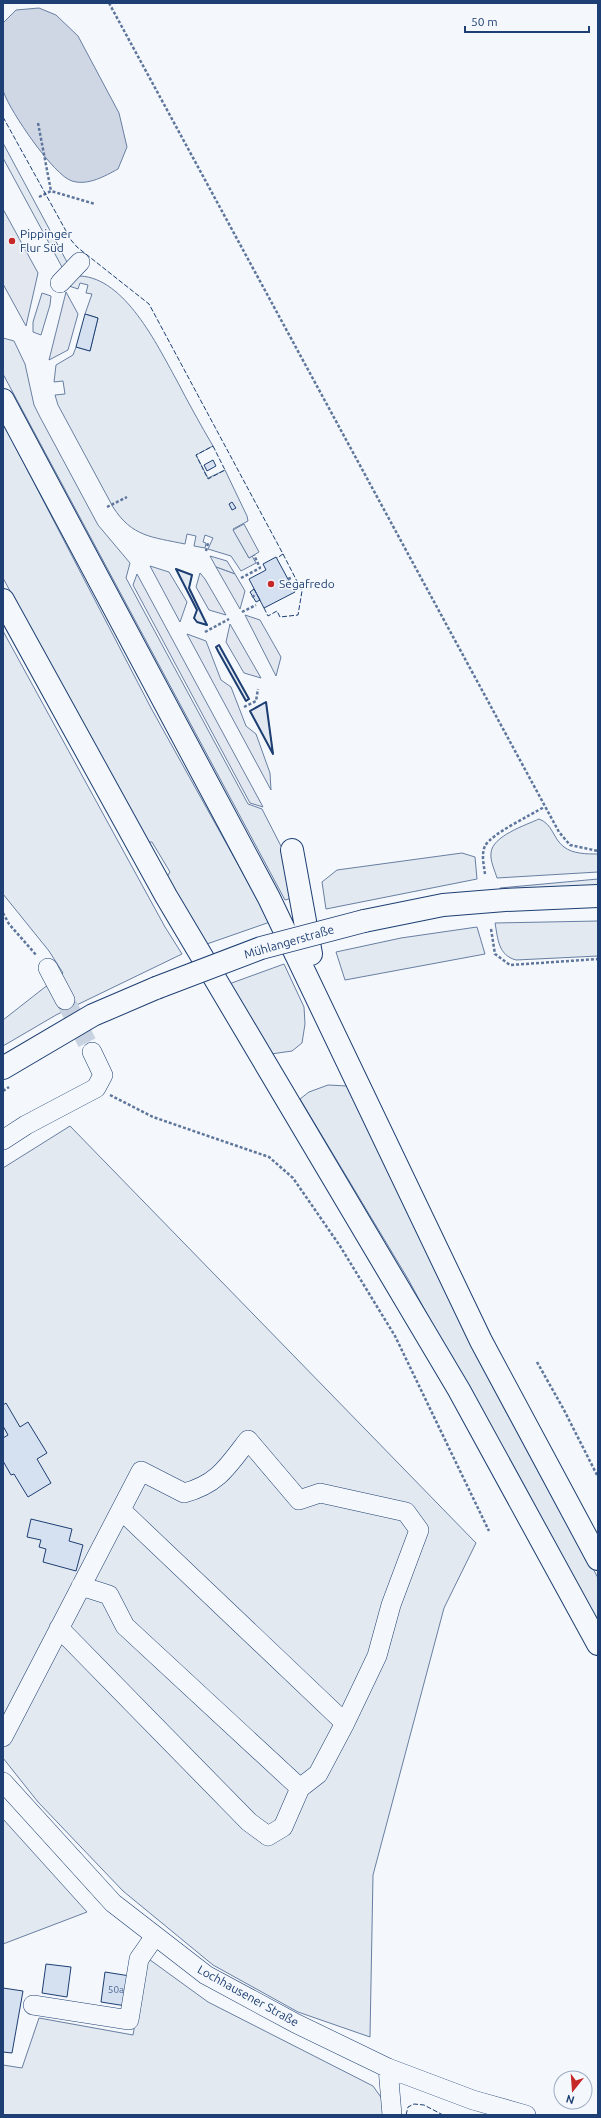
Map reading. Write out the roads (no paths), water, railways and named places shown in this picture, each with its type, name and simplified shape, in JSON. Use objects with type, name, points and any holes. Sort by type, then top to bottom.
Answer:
[{"type":"main road","points":[[3,400],[269,898],[481,1341],[598,1559]]},
{"type":"main road","points":[[3,600],[166,896],[459,1390],[598,1644]]},
{"type":"main road","points":[[292,850],[318,1001]]},
{"type":"main road","name":"Mühlangerstraße","points":[[3,1068],[93,1015],[156,988],[261,948],[364,921],[443,905],[505,900],[598,896]]},
{"type":"street","points":[[60,283],[80,262]]},
{"type":"street","points":[[48,968],[65,1000]]},
{"type":"street","points":[[3,1140],[26,1125],[96,1088],[102,1075],[92,1052]]},
{"type":"street","points":[[3,1737],[59,1628],[141,1471],[184,1493],[201,1488],[222,1474],[248,1440],[299,1500],[320,1493],[406,1512],[419,1530],[391,1605],[377,1656],[345,1723],[318,1774],[300,1788],[283,1827],[268,1836],[249,1822],[59,1628]]},
{"type":"street","points":[[121,1510],[345,1723]]},
{"type":"street","points":[[81,1586],[109,1596],[125,1626],[300,1788]]},
{"type":"street","name":"Lochhausener Straße","points":[[3,1782],[113,1903],[206,1975],[295,2023],[388,2068],[473,2100],[526,2115]]},
{"type":"street","points":[[33,2005],[129,2020],[139,1959],[155,1936]]},
{"type":"street","points":[[388,2068],[392,2115]]},
{"type":"tunnel","points":[[65,1000],[92,1052]]},
{"type":"place","name":"Pippinger Flur Süd","points":[[12,241]]},
{"type":"place","name":"Segafredo","points":[[271,584]]}]
